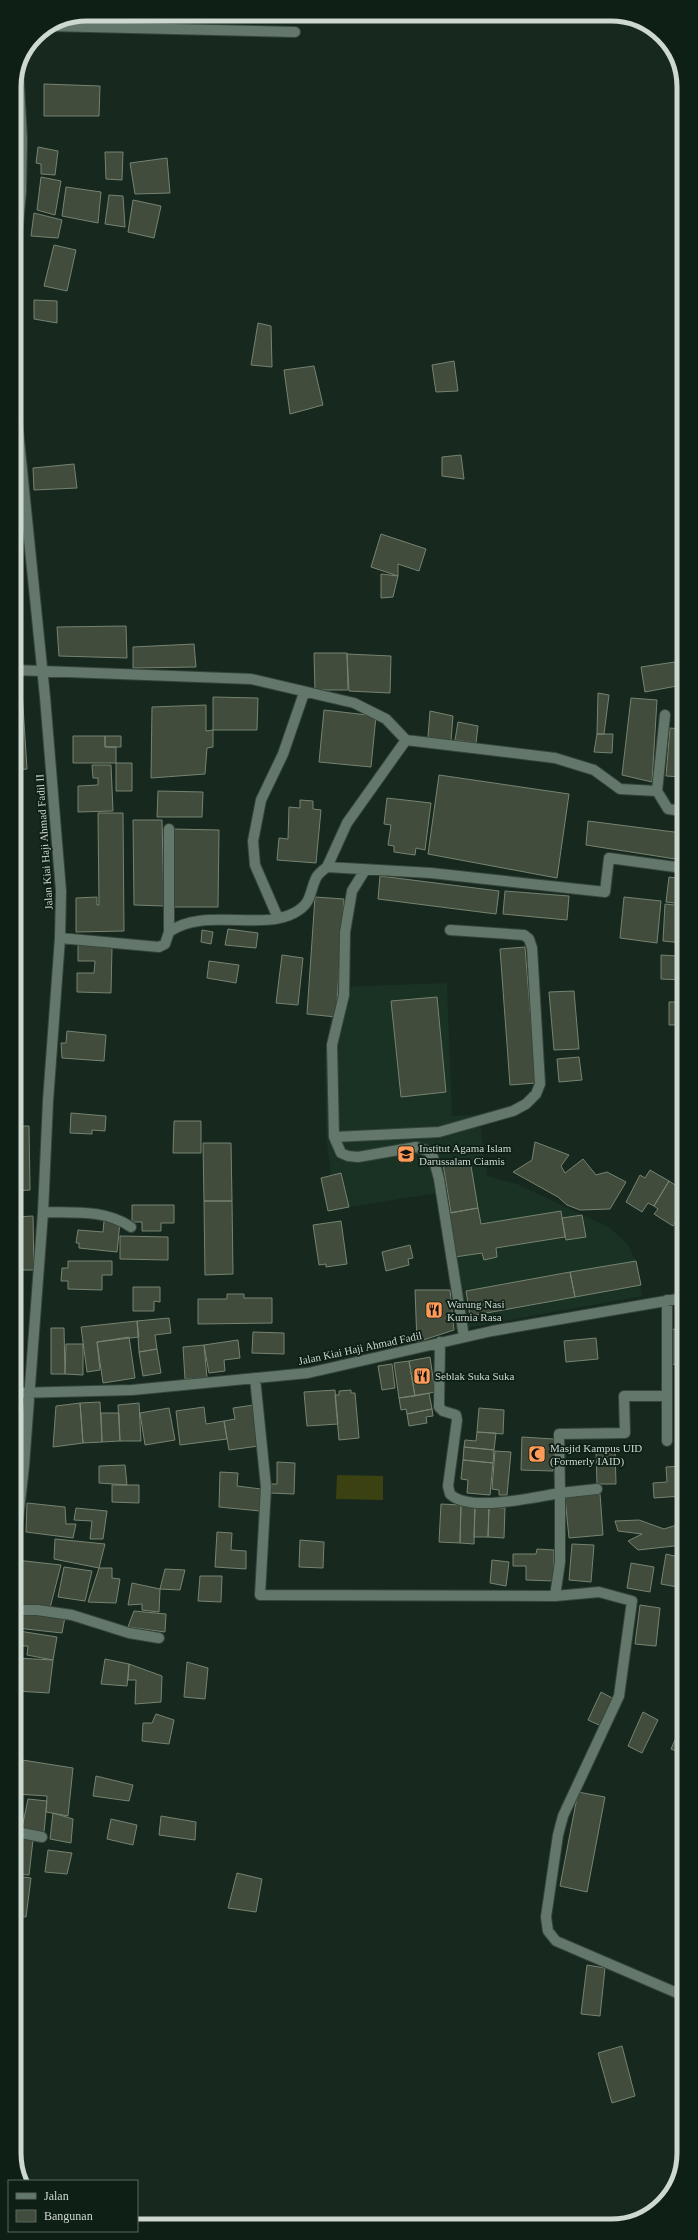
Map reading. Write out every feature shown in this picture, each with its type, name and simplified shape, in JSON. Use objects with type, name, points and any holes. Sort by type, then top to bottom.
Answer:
[{"type":"street","points":[[60,26],[295,32]]},
{"type":"street","points":[[21,122],[21,192]]},
{"type":"street","name":"Jalan Kiai Haji Ahmad Fadil II","points":[[21,459],[43,672],[61,891],[60,938],[48,1101],[43,1212],[21,1493]]},
{"type":"street","points":[[21,670],[251,679],[304,693],[354,703],[386,719],[406,740],[555,758],[594,770],[620,789],[657,791]]},
{"type":"street","points":[[278,918],[274,905],[260,881],[255,865],[253,841],[261,800],[283,754],[304,693]]},
{"type":"street","points":[[665,715],[657,791],[668,809],[677,810]]},
{"type":"street","points":[[169,932],[193,922],[278,918],[294,913],[303,907],[311,898],[316,877],[327,868],[353,814],[406,740]]},
{"type":"street","points":[[60,938],[159,948],[165,944],[169,932],[169,829]]},
{"type":"street","points":[[327,868],[431,873],[605,892],[609,858],[677,867]]},
{"type":"street","points":[[365,870],[352,891],[345,932],[344,995],[332,1046],[334,1137],[341,1153],[348,1156],[358,1157],[416,1147],[428,1151],[433,1157],[439,1179],[464,1337]]},
{"type":"street","points":[[334,1137],[439,1132],[502,1116],[526,1104],[536,1094],[540,1084],[532,948],[529,939],[524,935],[450,930]]},
{"type":"street","points":[[43,1212],[102,1215],[120,1220],[131,1227]]},
{"type":"street","name":"Jalan Kiai Haji Ahmad Fadil","points":[[21,1393],[132,1390],[308,1373],[464,1337],[677,1299]]},
{"type":"street","points":[[667,1300],[667,1441]]},
{"type":"street","points":[[440,1342],[440,1407],[443,1411],[456,1415],[457,1420],[448,1486],[450,1494],[459,1501],[497,1504],[560,1493],[598,1489]]},
{"type":"street","points":[[255,1378],[266,1487],[260,1595],[555,1596],[599,1592],[632,1601],[619,1696],[563,1816],[558,1835],[546,1917],[548,1931],[556,1941],[677,1993]]},
{"type":"street","points":[[555,1596],[560,1562],[560,1434],[625,1434],[624,1396],[667,1396]]},
{"type":"street","points":[[21,1610],[37,1610],[72,1615],[129,1633],[159,1638]]},
{"type":"street","points":[[21,1833],[42,1837]]},
{"type":"shaded area","name":"Institut Agama Islam Darussalam Ciamis","points":[[447,983],[452,1116],[479,1115],[487,1176],[517,1184],[610,1228],[628,1245],[636,1261],[642,1296],[455,1330],[451,1277],[437,1193],[349,1207],[342,1174],[331,1175],[326,1135],[325,1055],[335,987]]},
{"type":"green space","points":[[337,1475],[383,1476],[383,1500],[336,1499]]},
{"type":"building","points":[[44,84],[100,86],[99,116],[44,116]]},
{"type":"building","points":[[38,147],[58,151],[55,175],[41,174],[41,164],[36,163]]},
{"type":"building","points":[[105,152],[123,152],[122,180],[106,179]]},
{"type":"building","points":[[167,158],[170,193],[135,194],[130,163]]},
{"type":"building","points":[[41,177],[61,181],[55,215],[37,210]]},
{"type":"building","points":[[66,187],[101,192],[98,223],[62,216]]},
{"type":"building","points":[[109,195],[123,196],[125,227],[105,224]]},
{"type":"building","points":[[133,200],[161,206],[154,238],[128,232]]},
{"type":"building","points":[[34,213],[62,220],[58,238],[31,236]]},
{"type":"building","points":[[54,245],[76,250],[67,291],[44,286]]},
{"type":"building","points":[[34,300],[57,301],[57,323],[34,319]]},
{"type":"building","points":[[258,323],[271,326],[272,367],[251,365]]},
{"type":"building","points":[[454,361],[458,391],[436,392],[432,365]]},
{"type":"building","points":[[314,366],[323,405],[290,414],[284,370]]},
{"type":"building","points":[[461,455],[464,479],[442,476],[442,457]]},
{"type":"building","points":[[74,464],[77,488],[34,490],[33,468]]},
{"type":"building","points":[[381,534],[426,549],[419,571],[398,564],[398,576],[371,567]]},
{"type":"building","points":[[381,574],[398,576],[393,597],[381,598]]},
{"type":"building","points":[[126,626],[127,658],[59,656],[57,627]]},
{"type":"building","points":[[194,644],[196,667],[133,668],[133,647]]},
{"type":"building","points":[[314,653],[347,653],[348,690],[315,690]]},
{"type":"building","points":[[347,654],[391,656],[390,693],[349,691]]},
{"type":"building","points":[[677,662],[677,686],[645,692],[641,667]]},
{"type":"building","points":[[21,691],[22,691],[27,769],[21,770]]},
{"type":"building","points":[[598,693],[609,695],[604,734],[597,734]]},
{"type":"building","points":[[213,697],[258,698],[257,730],[213,730]]},
{"type":"building","points":[[631,698],[657,700],[652,782],[622,775]]},
{"type":"building","points":[[206,705],[206,731],[213,730],[213,747],[207,748],[205,774],[151,778],[152,707]]},
{"type":"building","points":[[324,710],[376,716],[371,767],[319,762]]},
{"type":"building","points":[[430,711],[453,716],[451,741],[428,737]]},
{"type":"building","points":[[458,722],[478,726],[476,743],[455,740]]},
{"type":"building","points":[[670,728],[677,729],[677,777],[666,776]]},
{"type":"building","points":[[597,734],[613,734],[612,753],[594,752]]},
{"type":"building","points":[[73,736],[105,736],[105,747],[116,747],[116,763],[73,763]]},
{"type":"building","points":[[105,736],[121,736],[121,747],[105,747]]},
{"type":"building","points":[[116,763],[132,763],[132,791],[116,791]]},
{"type":"building","points":[[92,765],[111,765],[113,811],[78,812],[78,786],[98,785],[98,778],[93,778]]},
{"type":"building","points":[[439,775],[569,794],[557,878],[428,854]]},
{"type":"building","points":[[158,791],[203,792],[202,817],[157,817]]},
{"type":"building","points":[[387,798],[431,803],[425,850],[416,848],[415,855],[394,852],[394,846],[388,845],[391,825],[384,824]]},
{"type":"building","points":[[300,800],[313,801],[313,809],[321,810],[316,863],[277,860],[279,838],[288,839],[289,807],[300,808]]},
{"type":"building","points":[[98,813],[123,813],[124,931],[76,932],[76,898],[97,897],[97,905],[99,905]]},
{"type":"building","points":[[133,820],[162,820],[164,906],[134,905]]},
{"type":"building","points":[[588,821],[677,832],[677,859],[586,845]]},
{"type":"building","points":[[173,829],[219,830],[218,907],[173,907]]},
{"type":"building","points":[[380,876],[499,891],[496,914],[378,899]]},
{"type":"building","points":[[669,877],[677,878],[677,903],[666,902]]},
{"type":"building","points":[[505,891],[569,896],[567,920],[503,914]]},
{"type":"building","points":[[315,897],[344,899],[336,1017],[307,1014]]},
{"type":"building","points":[[624,897],[661,901],[657,943],[620,938]]},
{"type":"building","points":[[665,904],[677,905],[677,942],[663,941]]},
{"type":"building","points":[[228,929],[258,933],[256,948],[225,945]]},
{"type":"building","points":[[202,930],[213,932],[211,944],[201,942]]},
{"type":"building","points":[[676,944],[677,980],[661,979],[661,955],[676,956]]},
{"type":"building","points":[[78,945],[112,946],[111,993],[77,992],[77,973],[94,973],[95,961],[78,961]]},
{"type":"building","points":[[525,947],[536,1083],[510,1085],[500,949]]},
{"type":"building","points":[[282,955],[303,958],[298,1005],[276,1003]]},
{"type":"building","points":[[209,961],[239,965],[236,983],[207,978]]},
{"type":"building","points":[[574,991],[579,1049],[554,1050],[549,992]]},
{"type":"building","points":[[437,997],[446,1092],[401,1097],[391,1001]]},
{"type":"building","points":[[669,1002],[677,1002],[677,1025],[669,1025]]},
{"type":"building","points":[[67,1031],[106,1035],[104,1061],[62,1058],[61,1043],[66,1043]]},
{"type":"building","points":[[579,1057],[582,1080],[559,1082],[557,1059]]},
{"type":"building","points":[[71,1113],[106,1116],[105,1131],[92,1130],[92,1134],[70,1133]]},
{"type":"building","points":[[174,1121],[201,1121],[201,1153],[173,1153]]},
{"type":"building","points":[[21,1126],[29,1126],[30,1190],[21,1191]]},
{"type":"building","points":[[535,1142],[569,1155],[561,1166],[565,1173],[583,1159],[596,1175],[607,1172],[626,1182],[610,1209],[580,1210],[567,1205],[558,1197],[513,1172],[532,1160]]},
{"type":"building","points":[[203,1143],[231,1143],[232,1201],[204,1201]]},
{"type":"building","points":[[470,1160],[478,1208],[451,1213],[443,1164]]},
{"type":"building","points":[[650,1170],[669,1181],[654,1206],[648,1203],[642,1212],[626,1202],[640,1175],[645,1178]]},
{"type":"building","points":[[341,1173],[349,1207],[328,1211],[321,1178]]},
{"type":"building","points":[[669,1181],[677,1186],[677,1220],[673,1226],[654,1214],[658,1209],[654,1206]]},
{"type":"building","points":[[204,1201],[232,1201],[233,1274],[205,1275]]},
{"type":"building","points":[[132,1205],[174,1205],[174,1223],[161,1223],[161,1231],[142,1231],[142,1222],[132,1222]]},
{"type":"building","points":[[478,1208],[481,1224],[561,1211],[565,1237],[496,1248],[497,1257],[484,1260],[482,1253],[455,1257],[448,1213]]},
{"type":"building","points":[[582,1215],[586,1237],[566,1240],[562,1218]]},
{"type":"building","points":[[33,1216],[34,1270],[21,1270],[21,1217]]},
{"type":"building","points":[[104,1221],[120,1222],[117,1252],[79,1248],[79,1243],[76,1243],[78,1230],[103,1232]]},
{"type":"building","points":[[341,1221],[347,1264],[326,1267],[326,1264],[319,1265],[313,1225]]},
{"type":"building","points":[[120,1236],[168,1237],[168,1260],[120,1259]]},
{"type":"building","points":[[410,1245],[413,1258],[408,1259],[409,1265],[386,1271],[382,1252]]},
{"type":"building","points":[[68,1261],[112,1261],[112,1275],[102,1275],[102,1290],[68,1289],[68,1281],[61,1281],[62,1268],[68,1268]]},
{"type":"building","points":[[636,1261],[641,1285],[575,1297],[570,1272]]},
{"type":"building","points":[[570,1272],[575,1297],[470,1316],[466,1291]]},
{"type":"building","points":[[133,1287],[160,1287],[160,1302],[154,1301],[154,1311],[133,1311]]},
{"type":"building","name":"Warung Nasi Kurnia Rasa","points":[[415,1290],[450,1290],[454,1330],[417,1342]]},
{"type":"building","points":[[227,1294],[244,1294],[244,1298],[272,1298],[272,1323],[198,1324],[198,1299],[227,1299]]},
{"type":"building","points":[[169,1318],[171,1333],[155,1335],[157,1349],[139,1352],[137,1321]]},
{"type":"building","points":[[137,1321],[139,1337],[97,1342],[100,1370],[87,1372],[81,1327]]},
{"type":"building","points":[[51,1328],[64,1328],[65,1374],[51,1374]]},
{"type":"building","points":[[669,1329],[677,1330],[677,1365],[668,1364]]},
{"type":"building","points":[[253,1332],[284,1333],[284,1354],[252,1353]]},
{"type":"building","points":[[129,1337],[135,1378],[103,1383],[97,1342]]},
{"type":"building","points":[[596,1338],[598,1359],[566,1362],[564,1341]]},
{"type":"building","points":[[238,1340],[240,1358],[224,1360],[225,1371],[209,1373],[204,1345]]},
{"type":"building","points":[[66,1344],[83,1344],[83,1375],[65,1374]]},
{"type":"building","points":[[204,1345],[207,1378],[185,1379],[183,1347]]},
{"type":"building","points":[[157,1349],[161,1373],[143,1376],[139,1352]]},
{"type":"building","name":"Seblak Suka Suka","points":[[430,1357],[435,1392],[415,1396],[409,1361]]},
{"type":"building","points":[[409,1361],[415,1396],[399,1398],[394,1363]]},
{"type":"building","points":[[392,1364],[395,1388],[382,1390],[378,1366]]},
{"type":"building","points":[[335,1390],[338,1424],[307,1426],[304,1392]]},
{"type":"building","points":[[351,1390],[351,1393],[355,1393],[359,1438],[339,1440],[335,1395],[339,1395],[339,1391]]},
{"type":"building","points":[[429,1393],[432,1409],[407,1414],[406,1409],[401,1410],[399,1398]]},
{"type":"building","points":[[100,1402],[102,1442],[83,1443],[80,1403]]},
{"type":"building","points":[[80,1403],[83,1443],[53,1447],[56,1406]]},
{"type":"building","points":[[139,1403],[141,1441],[120,1441],[118,1405]]},
{"type":"building","points":[[254,1405],[259,1446],[229,1450],[224,1421],[235,1419],[233,1408]]},
{"type":"building","points":[[204,1407],[206,1424],[224,1421],[227,1439],[180,1445],[176,1411]]},
{"type":"building","points":[[169,1408],[175,1440],[145,1445],[140,1413]]},
{"type":"building","points":[[479,1408],[504,1410],[503,1434],[477,1432]]},
{"type":"building","points":[[432,1409],[433,1416],[426,1417],[427,1423],[409,1426],[407,1414]]},
{"type":"building","points":[[101,1413],[119,1413],[120,1441],[102,1442]]},
{"type":"building","points":[[477,1432],[496,1433],[494,1450],[464,1447],[465,1440],[476,1441]]},
{"type":"building","name":"Masjid Kampus UID (Formerly IAID)","points":[[522,1437],[554,1439],[553,1471],[521,1470]]},
{"type":"building","points":[[464,1447],[494,1450],[493,1463],[463,1460]]},
{"type":"building","points":[[615,1449],[616,1484],[597,1484],[596,1450]]},
{"type":"building","points":[[495,1451],[511,1452],[507,1495],[499,1495],[499,1490],[492,1489]]},
{"type":"building","points":[[463,1460],[493,1463],[490,1495],[467,1493],[468,1480],[461,1479]]},
{"type":"building","points":[[277,1462],[295,1463],[294,1494],[270,1493],[270,1484],[277,1484]]},
{"type":"building","points":[[125,1465],[127,1485],[99,1483],[99,1466]]},
{"type":"building","points":[[677,1466],[677,1496],[654,1498],[653,1483],[667,1482],[666,1467]]},
{"type":"building","points":[[220,1472],[238,1473],[237,1486],[261,1489],[260,1511],[219,1507]]},
{"type":"building","points":[[112,1485],[139,1485],[139,1503],[112,1502]]},
{"type":"building","points":[[600,1494],[603,1535],[569,1538],[565,1497]]},
{"type":"building","points":[[27,1503],[65,1507],[66,1524],[76,1524],[73,1538],[26,1532]]},
{"type":"building","points":[[441,1504],[461,1505],[460,1543],[439,1542]]},
{"type":"building","points":[[461,1505],[475,1506],[474,1544],[460,1543]]},
{"type":"building","points":[[475,1506],[489,1507],[488,1537],[474,1537]]},
{"type":"building","points":[[489,1507],[505,1508],[504,1538],[488,1537]]},
{"type":"building","points":[[76,1508],[107,1511],[103,1539],[90,1539],[92,1521],[74,1520]]},
{"type":"building","points":[[639,1520],[664,1529],[677,1525],[677,1546],[638,1550],[628,1541],[642,1534],[618,1531],[615,1521]]},
{"type":"building","points":[[217,1532],[232,1533],[231,1550],[246,1551],[246,1569],[215,1567]]},
{"type":"building","points":[[55,1539],[105,1544],[99,1568],[54,1559]]},
{"type":"building","points":[[300,1540],[324,1542],[323,1568],[299,1567]]},
{"type":"building","points":[[572,1544],[594,1545],[591,1582],[569,1580]]},
{"type":"building","points":[[537,1549],[554,1550],[554,1581],[526,1580],[526,1566],[513,1566],[513,1554],[536,1554]]},
{"type":"building","points":[[666,1554],[677,1557],[677,1587],[661,1584]]},
{"type":"building","points":[[492,1560],[509,1562],[506,1586],[490,1583]]},
{"type":"building","points":[[21,1561],[61,1565],[50,1608],[21,1606]]},
{"type":"building","points":[[631,1563],[654,1567],[650,1592],[627,1588]]},
{"type":"building","points":[[64,1567],[92,1571],[85,1601],[58,1597]]},
{"type":"building","points":[[99,1568],[112,1568],[112,1578],[120,1579],[116,1603],[88,1602]]},
{"type":"building","points":[[165,1569],[185,1570],[180,1590],[160,1589]]},
{"type":"building","points":[[200,1576],[222,1576],[221,1602],[198,1601]]},
{"type":"building","points":[[132,1583],[160,1589],[159,1612],[142,1610],[142,1604],[128,1605]]},
{"type":"building","points":[[640,1605],[660,1608],[656,1646],[635,1644]]},
{"type":"building","points":[[22,1611],[65,1617],[62,1633],[21,1628]]},
{"type":"building","points":[[134,1611],[166,1614],[165,1632],[128,1627]]},
{"type":"building","points":[[21,1631],[57,1637],[53,1660],[27,1655],[28,1646],[21,1646]]},
{"type":"building","points":[[21,1658],[53,1660],[49,1693],[21,1691]]},
{"type":"building","points":[[105,1659],[129,1664],[127,1686],[101,1684]]},
{"type":"building","points":[[187,1662],[208,1668],[205,1699],[184,1697]]},
{"type":"building","points":[[129,1664],[162,1676],[161,1702],[135,1704],[136,1680],[128,1680]]},
{"type":"building","points":[[601,1692],[614,1699],[601,1726],[588,1720]]},
{"type":"building","points":[[643,1712],[658,1720],[642,1753],[628,1746]]},
{"type":"building","points":[[156,1714],[174,1720],[169,1744],[142,1741],[143,1723],[152,1723]]},
{"type":"building","points":[[677,1735],[677,1751],[671,1749]]},
{"type":"building","points":[[21,1760],[73,1768],[68,1816],[46,1812],[47,1796],[21,1794]]},
{"type":"building","points":[[96,1776],[133,1785],[129,1801],[93,1796]]},
{"type":"building","points":[[578,1792],[605,1797],[587,1892],[560,1886]]},
{"type":"building","points":[[28,1799],[47,1801],[44,1832],[22,1828]]},
{"type":"building","points":[[53,1813],[73,1819],[71,1843],[50,1839]]},
{"type":"building","points":[[161,1816],[196,1822],[195,1840],[159,1835]]},
{"type":"building","points":[[111,1819],[137,1825],[133,1845],[107,1839]]},
{"type":"building","points":[[21,1836],[33,1840],[29,1875],[21,1874]]},
{"type":"building","points":[[48,1850],[72,1853],[67,1874],[45,1872]]},
{"type":"building","points":[[237,1873],[262,1879],[256,1912],[228,1908]]},
{"type":"building","points":[[21,1877],[31,1878],[26,1917],[21,1916]]},
{"type":"building","points":[[587,1965],[605,1968],[600,2016],[581,2014]]},
{"type":"building","points":[[622,2046],[635,2096],[612,2103],[598,2053]]},
{"type":"place","name":"Institut Agama Islam Darussalam Ciamis","points":[[406,1154]]},
{"type":"place","name":"Warung Nasi Kurnia Rasa","points":[[434,1310]]},
{"type":"place","name":"Seblak Suka Suka","points":[[422,1376]]},
{"type":"place","name":"Masjid Kampus UID (Formerly IAID)","points":[[537,1454]]}]
